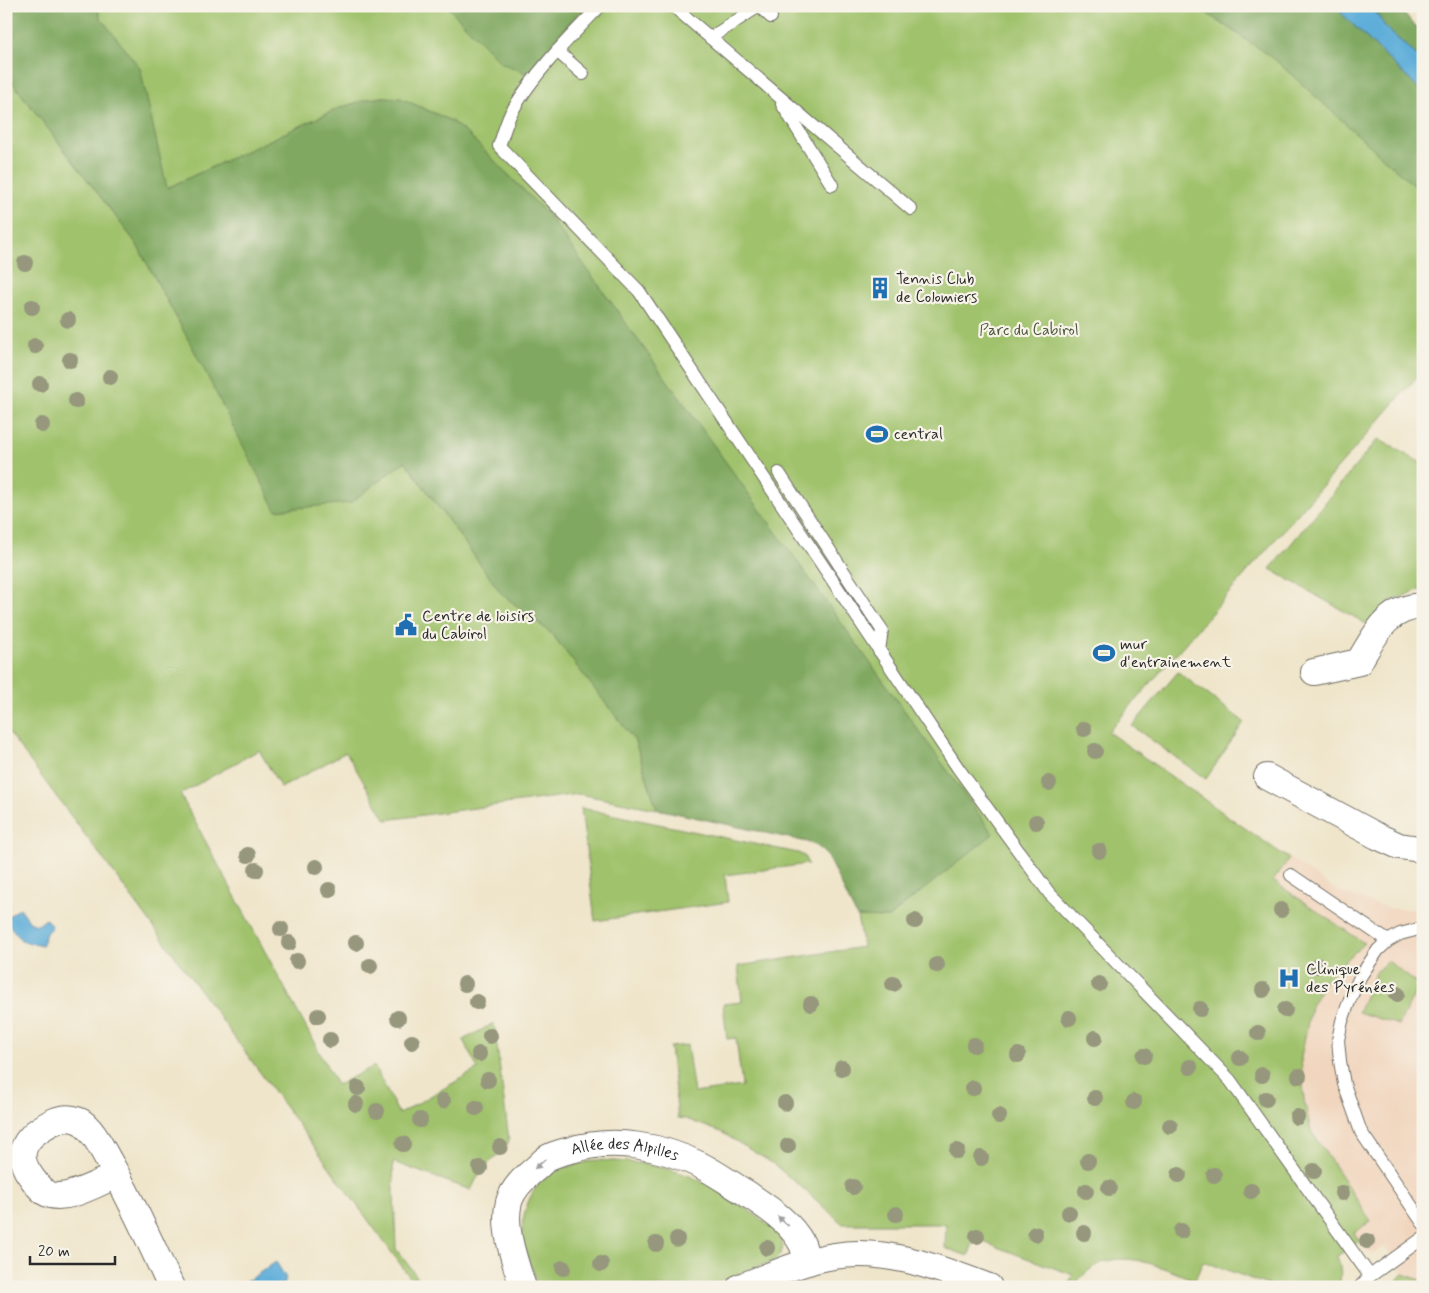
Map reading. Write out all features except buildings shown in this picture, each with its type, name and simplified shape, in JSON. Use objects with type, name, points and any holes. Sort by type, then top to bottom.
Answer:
[{"type":"street","points":[[1314,672],[1359,662],[1375,635],[1393,615],[1406,609],[1423,606]]},
{"type":"street","points":[[1267,777],[1392,843],[1399,846],[1423,848]]},
{"type":"street","name":"Allée des Alpilles","points":[[523,1287],[507,1223],[509,1203],[514,1191],[523,1179],[547,1158],[575,1148],[605,1143],[624,1144],[662,1151],[700,1165],[762,1204],[786,1223],[802,1243],[797,1273]]},
{"type":"street","points":[[117,1175],[130,1197],[171,1287]]},
{"type":"street","points":[[740,1287],[797,1273],[848,1254],[886,1257],[933,1267],[989,1287]]},
{"type":"lane","points":[[600,6],[557,51],[526,90],[510,115],[499,146],[639,292],[958,768],[1049,893],[1230,1080],[1370,1276]]},
{"type":"lane","points":[[673,6],[911,210]]},
{"type":"lane","points":[[710,38],[759,6],[771,17]]},
{"type":"lane","points":[[557,51],[583,74]]},
{"type":"lane","points":[[776,94],[832,185]]},
{"type":"lane","points":[[778,473],[882,630],[879,651]]},
{"type":"lane","points":[[1291,875],[1388,941]]},
{"type":"lane","points":[[1423,928],[1400,934],[1388,941],[1369,961],[1350,999],[1338,1040],[1344,1084],[1361,1132],[1423,1224]]},
{"type":"lane","points":[[1360,1287],[1370,1276],[1423,1238]]},
{"type":"shaded area","name":"Clinique des Pyrénées","points":[[1108,732],[1331,887],[1344,894],[1388,908],[1423,910],[1423,1287],[1395,1287],[1393,1284],[1404,1274],[1384,1246],[1375,1253],[1369,1252],[1354,1233]]},
{"type":"green space","name":"Parc du Cabirol","points":[[6,6],[1398,6],[1409,20],[1423,32],[1423,370],[1108,732],[1289,859],[1273,881],[1364,943],[1326,980],[1311,1006],[1301,1057],[1304,1100],[1311,1131],[1371,1221],[1354,1233],[1360,1241],[1337,1256],[1341,1275],[1338,1287],[1273,1287],[1203,1261],[1195,1280],[1146,1263],[1115,1259],[1101,1263],[1086,1272],[1073,1287],[1068,1287],[1073,1275],[975,1239],[968,1256],[945,1248],[946,1224],[843,1224],[772,1163],[721,1132],[686,1119],[678,1118],[670,1047],[687,1045],[694,1093],[742,1086],[736,1038],[727,1039],[723,1004],[742,1002],[738,966],[863,947],[857,917],[888,918],[992,834],[549,216],[471,137],[451,121],[400,98],[383,97],[369,99],[339,108],[137,202]]},
{"type":"green space","points":[[6,6],[97,6],[100,17],[140,68],[167,188],[339,108],[369,99],[383,97],[400,98],[451,121],[471,137],[549,216],[993,834],[888,918],[857,917],[827,856],[817,846],[807,842],[657,809],[635,741],[552,634],[502,594],[405,461],[350,503],[276,510],[195,352],[136,243],[6,74]]},
{"type":"green space","points":[[450,6],[584,6],[526,73],[501,63],[449,8]]},
{"type":"green space","points":[[1196,6],[1334,6],[1423,93],[1423,194],[1273,58]]},
{"type":"green space","points":[[1372,6],[1398,6],[1409,20],[1423,32],[1423,61],[1386,28]]},
{"type":"green space","points":[[6,74],[136,243],[195,352],[350,503],[405,461],[502,594],[552,634],[635,741],[657,809],[579,794],[386,820],[346,752],[281,788],[259,750],[180,794],[337,1085],[374,1066],[399,1114],[478,1069],[463,1040],[494,1023],[509,1140],[505,1148],[486,1165],[471,1190],[393,1162],[396,1249],[425,1287],[417,1287],[139,907],[6,729]]},
{"type":"green space","points":[[1378,439],[1423,464],[1423,590],[1418,590],[1388,603],[1370,626],[1270,569]]},
{"type":"green space","points":[[1178,672],[1244,722],[1206,779],[1132,726]]},
{"type":"green space","points":[[581,808],[798,853],[804,856],[808,864],[725,875],[728,902],[595,921]]},
{"type":"green space","points":[[1388,961],[1419,985],[1399,1025],[1358,1012],[1376,972]]},
{"type":"green space","points":[[595,1160],[657,1166],[699,1180],[736,1201],[771,1227],[782,1241],[783,1247],[781,1252],[774,1261],[704,1287],[538,1287],[524,1248],[522,1234],[524,1214],[531,1196],[536,1187],[555,1171]]},
{"type":"green space","points":[[1404,1274],[1423,1281],[1423,1287],[1395,1287],[1393,1284]]},
{"type":"water","points":[[1334,6],[1372,6],[1386,28],[1423,61],[1423,93]]},
{"type":"water","points":[[20,908],[31,923],[38,925],[46,919],[52,927],[46,933],[42,946],[22,941],[6,921],[6,918]]},
{"type":"water","points":[[276,1262],[286,1278],[283,1286],[247,1287],[244,1283]]},
{"type":"place","name":"Tennis Club de Colomiers","points":[[880,288]]},
{"type":"place","name":"central","points":[[877,434]]},
{"type":"place","name":"Centre de loisirs du Cabirol","points":[[406,625]]},
{"type":"place","name":"mur d'entrainement","points":[[1104,653]]},
{"type":"place","name":"Clinique des Pyrénées","points":[[1289,978]]}]
